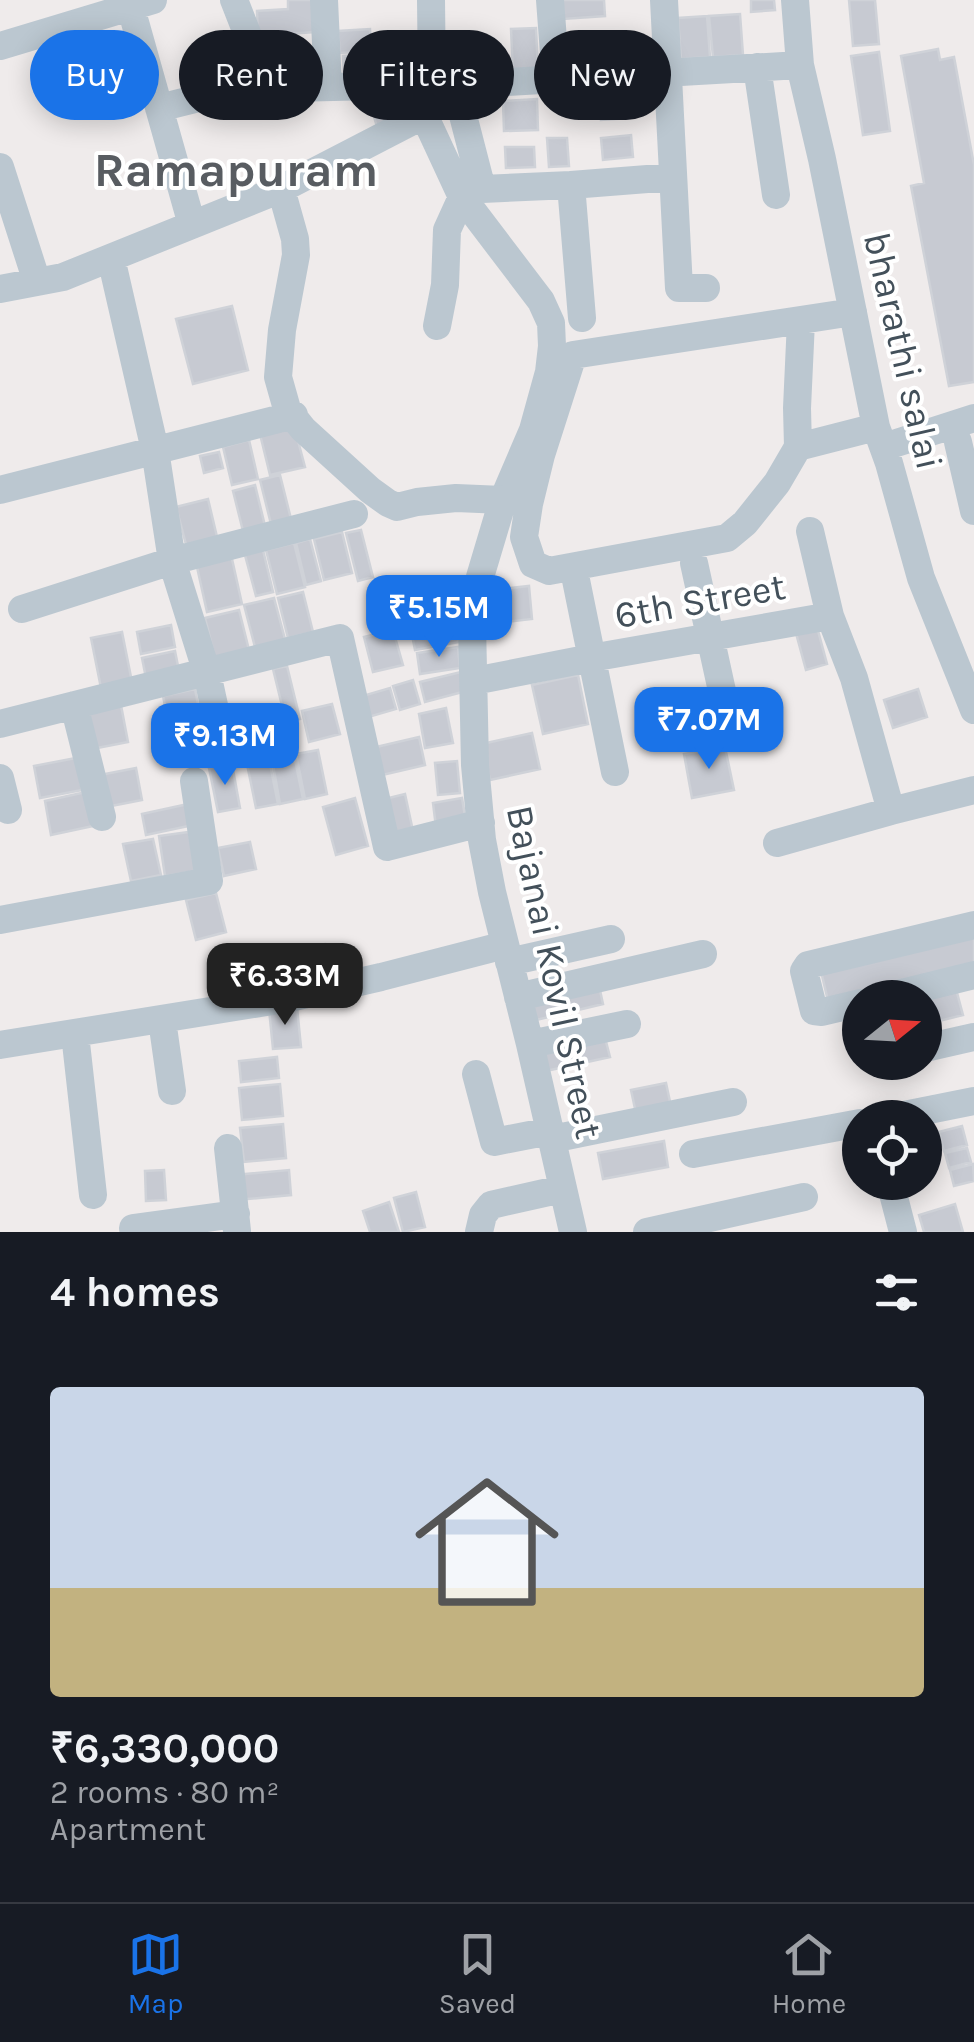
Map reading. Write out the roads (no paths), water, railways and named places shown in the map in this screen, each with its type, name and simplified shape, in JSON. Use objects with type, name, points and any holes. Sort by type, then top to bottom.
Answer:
[{"type":"street","points":[[234,0],[246,30]]},
{"type":"street","points":[[324,0],[328,87]]},
{"type":"street","points":[[432,0],[436,30]]},
{"type":"street","points":[[550,0],[552,30]]},
{"type":"street","points":[[664,0],[666,30]]},
{"type":"street","name":"bharathi salai","points":[[796,0],[800,65],[883,445],[921,578],[971,695]]},
{"type":"street","points":[[0,46],[142,4],[160,108],[192,225]]},
{"type":"street","points":[[671,73],[800,65]]},
{"type":"street","points":[[757,67],[776,195]]},
{"type":"street","points":[[323,87],[343,88]]},
{"type":"street","points":[[160,108],[179,103]]},
{"type":"street","points":[[0,289],[63,277],[192,225],[281,188],[414,120]]},
{"type":"street","name":"Bajanai Kovil Street","points":[[426,120],[462,198],[541,301],[551,322],[549,372],[480,576],[472,623],[475,765],[492,892],[573,1232]]},
{"type":"street","points":[[456,120],[482,189],[672,177]]},
{"type":"street","points":[[670,120],[679,288],[706,288]]},
{"type":"street","points":[[0,167],[37,282]]},
{"type":"street","points":[[571,185],[582,318]]},
{"type":"street","points":[[281,188],[296,255],[278,377],[287,408],[370,490],[397,507],[456,498],[503,500]]},
{"type":"street","points":[[437,326],[446,284],[448,230],[462,198]]},
{"type":"street","points":[[111,258],[155,450],[172,562],[207,672],[220,733]]},
{"type":"street","points":[[801,321],[798,447],[777,483],[745,524],[727,538],[549,571],[533,564],[524,536],[541,455],[573,355],[853,312]]},
{"type":"street","points":[[974,399],[954,411],[965,431],[974,510]]},
{"type":"street","points":[[0,490],[294,415]]},
{"type":"street","points":[[798,447],[883,445],[965,431]]},
{"type":"street","points":[[22,610],[172,562],[354,514]]},
{"type":"street","points":[[810,531],[830,616]]},
{"type":"street","points":[[694,563],[729,723]]},
{"type":"street","points":[[576,580],[615,772]]},
{"type":"street","name":"6th Street","points":[[474,682],[830,616],[854,678],[891,811]]},
{"type":"street","points":[[0,724],[340,638],[388,847],[481,823]]},
{"type":"street","points":[[74,705],[102,817]]},
{"type":"street","points":[[0,778],[8,810]]},
{"type":"street","points":[[0,920],[209,880],[194,781]]},
{"type":"street","points":[[777,843],[974,790]]},
{"type":"street","points":[[842,1007],[814,1011],[804,972],[808,965],[974,924]]},
{"type":"street","points":[[0,1045],[286,999],[507,953],[611,939]]},
{"type":"street","points":[[518,997],[703,954]]},
{"type":"street","points":[[942,983],[974,975]]},
{"type":"street","points":[[162,1020],[172,1090]]},
{"type":"street","points":[[530,1044],[627,1024]]},
{"type":"street","points":[[75,1034],[94,1195]]},
{"type":"street","points":[[942,1044],[974,1037]]},
{"type":"street","points":[[476,1074],[494,1142],[734,1102]]},
{"type":"street","points":[[942,1107],[974,1101]]},
{"type":"street","points":[[693,1154],[842,1126]]},
{"type":"street","points":[[133,1228],[236,1223],[228,1148]]},
{"type":"street","points":[[480,1232],[483,1215],[492,1205],[562,1189]]},
{"type":"street","points":[[647,1232],[804,1197]]},
{"type":"street","points":[[895,1200],[903,1232]]},
{"type":"district","name":"Ramapuram","points":[[236,170]]}]
